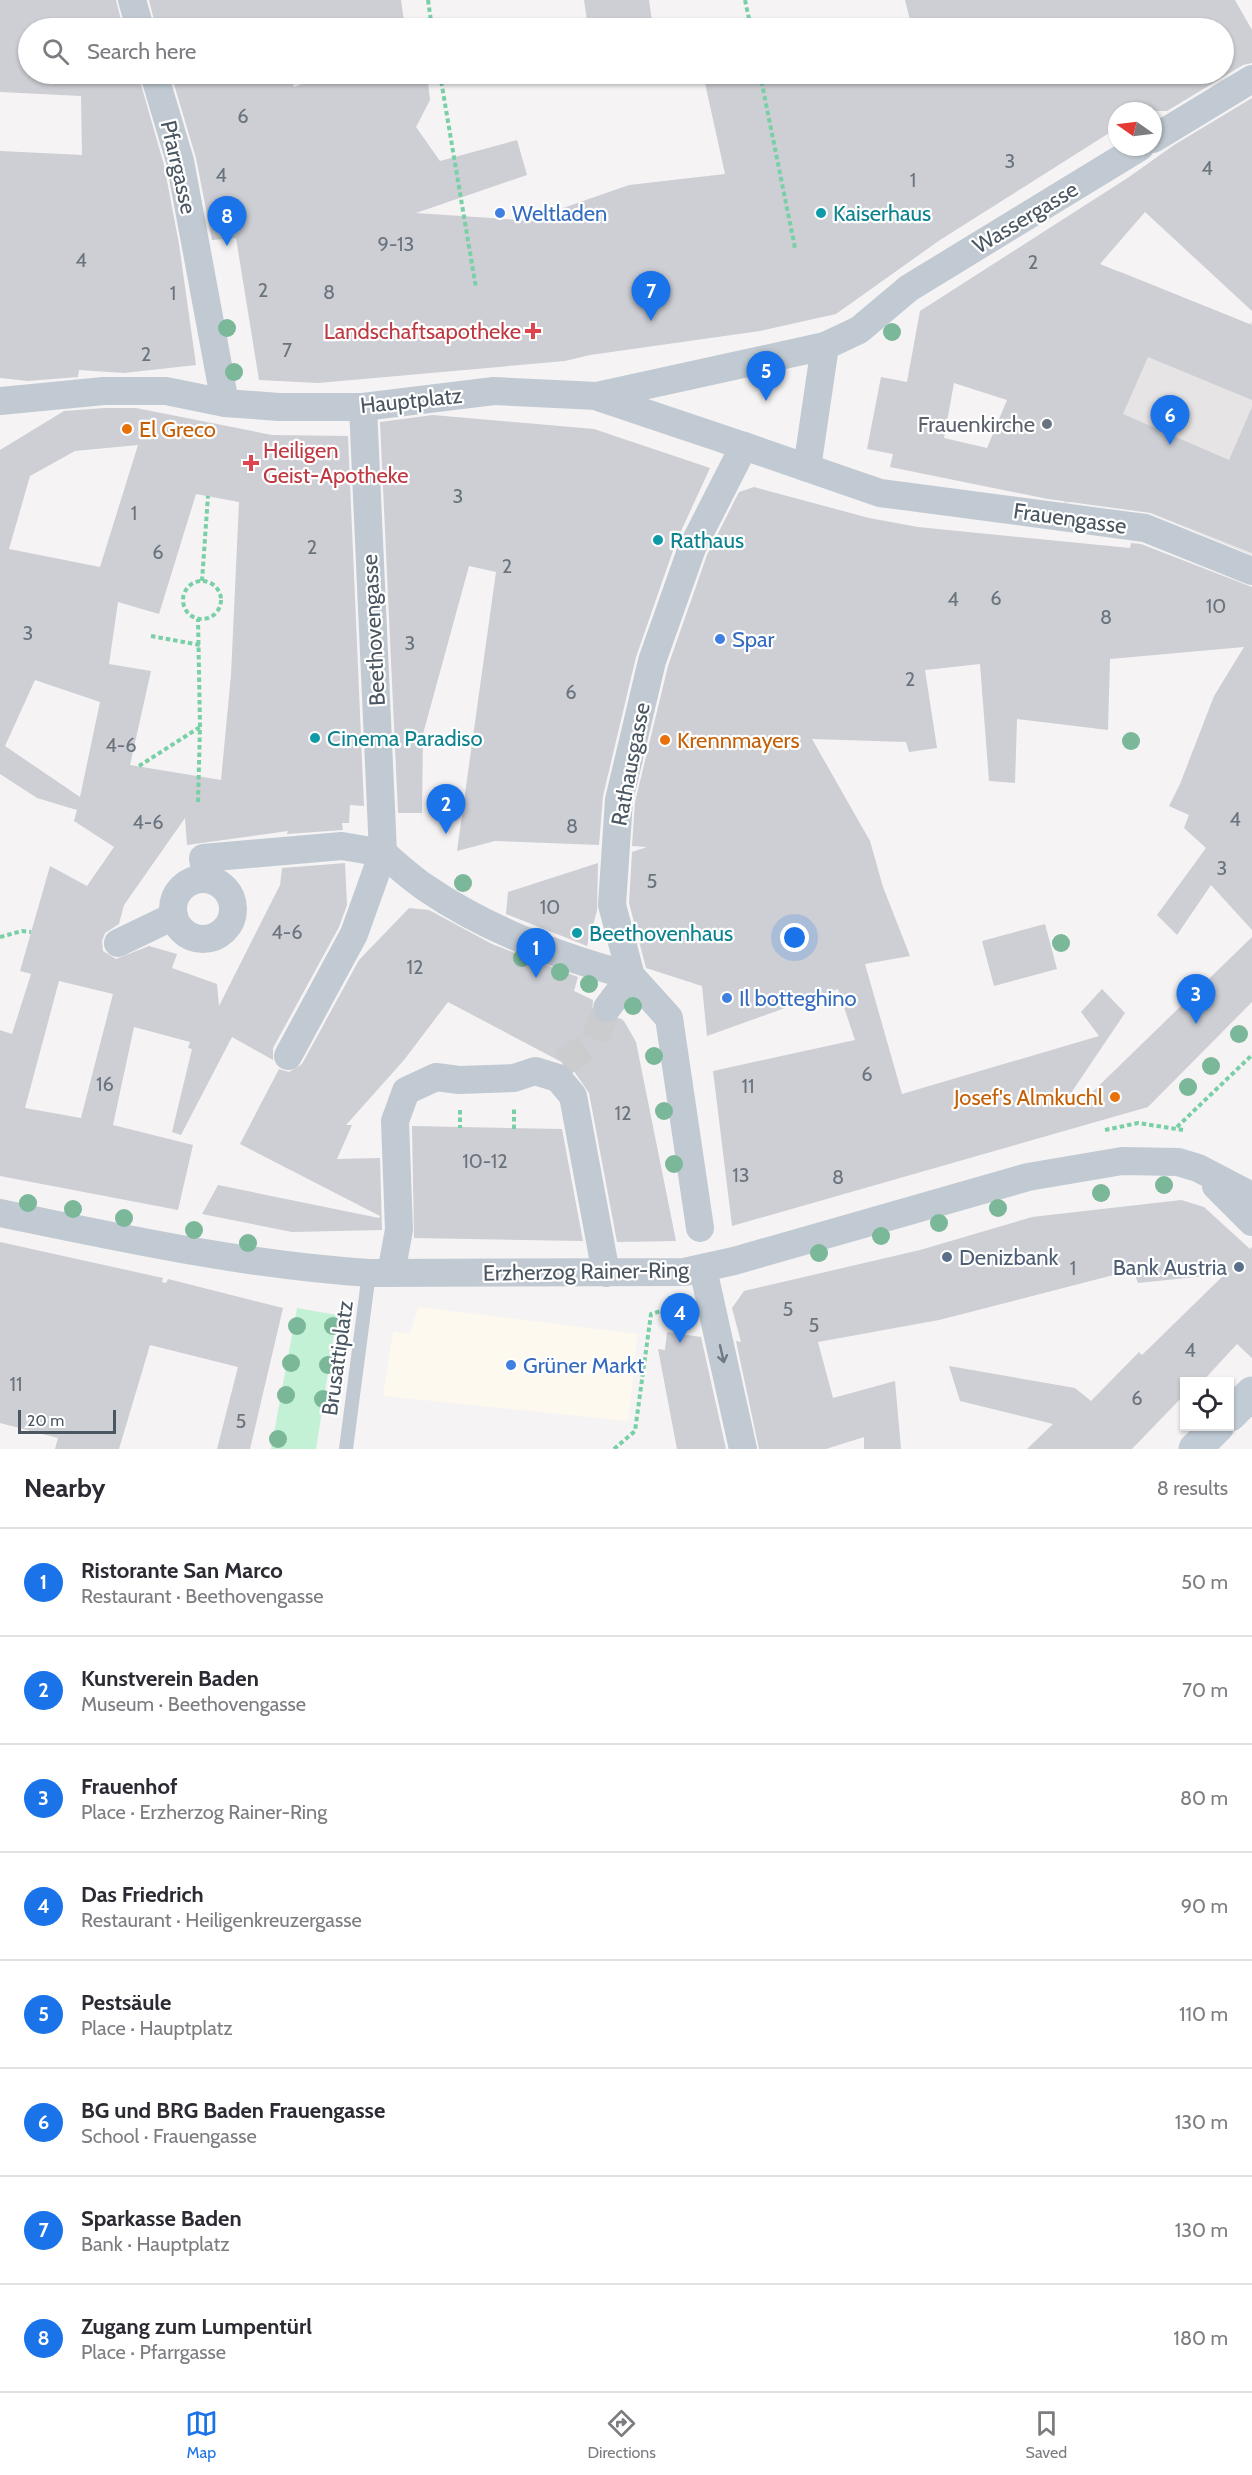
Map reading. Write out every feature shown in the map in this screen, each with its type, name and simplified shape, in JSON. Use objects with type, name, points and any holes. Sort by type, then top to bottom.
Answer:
[{"type":"street","points":[[132,0],[137,18]]},
{"type":"street","points":[[1162,134],[1252,79]]},
{"type":"street","name":"Pfarrgasse","points":[[157,84],[180,161],[225,404]]},
{"type":"street","name":"Wassergasse","points":[[909,288],[1125,156]]},
{"type":"street","name":"Hauptplatz","points":[[0,401],[104,391],[166,391],[225,404],[279,407],[363,407],[494,391],[597,396],[825,346],[859,330],[909,288]]},
{"type":"street","points":[[807,468],[825,346]]},
{"type":"street","name":"Hauptplatz","points":[[597,396],[880,493]]},
{"type":"street","name":"Beethovengasse","points":[[288,1056],[354,934],[383,853],[363,407]]},
{"type":"street","name":"Rathausgasse","points":[[700,1228],[669,1018],[631,976],[612,905],[619,800],[652,661],[692,548],[744,447]]},
{"type":"street","name":"Frauengasse","points":[[880,493],[1145,528],[1252,571]]},
{"type":"street","points":[[203,860],[230,897],[232,918],[227,927],[211,939],[200,940],[183,932],[174,916],[175,898],[203,860],[342,846],[383,853],[425,887],[473,917],[577,962],[631,976],[607,1008]]},
{"type":"street","points":[[118,943],[174,916]]},
{"type":"street","points":[[380,1273],[399,1230],[395,1121],[406,1090],[436,1077],[459,1080],[514,1078],[535,1071],[560,1070],[573,1096],[606,1273]]},
{"type":"street","name":"Erzherzog Rainer-Ring","points":[[0,1213],[134,1241],[322,1270],[380,1273],[606,1273],[693,1271],[1028,1177],[1122,1161],[1178,1162],[1198,1168],[1252,1196]]},
{"type":"street","points":[[1198,1168],[1252,1222]]},
{"type":"street","points":[[693,1271],[743,1449]]},
{"type":"street","points":[[1234,1411],[1252,1393]]},
{"type":"street","points":[[1195,1449],[1213,1431]]},
{"type":"lane","name":"Brusattiplatz","points":[[346,1449],[380,1273]]},
{"type":"path","points":[[428,0],[431,18]]},
{"type":"path","points":[[746,0],[749,18]]},
{"type":"path","points":[[442,84],[476,288]]},
{"type":"path","points":[[762,84],[795,248]]},
{"type":"path","points":[[202,581],[208,496]]},
{"type":"path","points":[[198,619],[216,613],[221,602],[214,585],[202,581],[190,585],[183,596],[184,608],[198,619],[200,645],[198,802]]},
{"type":"path","points":[[151,636],[200,645]]},
{"type":"path","points":[[139,766],[200,726]]},
{"type":"path","points":[[0,937],[22,930],[31,932]]},
{"type":"path","points":[[1177,1127],[1252,1055]]},
{"type":"path","points":[[614,1449],[635,1431],[651,1314],[685,1303],[693,1271]]},
{"type":"shaded area","points":[[1119,271],[1249,324],[1252,321],[1252,555],[1113,498],[1074,499],[1061,508],[1108,397],[1110,289]]},
{"type":"shaded area","name":"Grüner Markt","points":[[418,1307],[638,1334],[628,1421],[383,1396],[393,1331],[410,1334]]},
{"type":"green space","points":[[297,1308],[337,1315],[316,1449],[271,1449]]},
{"type":"building","points":[[0,0],[116,0],[120,18],[18,18],[18,84],[141,84],[164,165],[179,244],[196,365],[124,373],[79,370],[78,377],[28,381],[0,378],[0,151],[82,155],[81,96],[0,92]]},
{"type":"building","points":[[149,0],[401,0],[404,18],[154,18]]},
{"type":"building","points":[[584,0],[649,0],[652,18],[587,18]]},
{"type":"building","points":[[905,0],[1235,0],[1252,30],[1252,63],[1234,70],[1234,18],[910,18]]},
{"type":"building","points":[[174,84],[293,84],[294,87],[302,84],[428,84],[430,100],[416,127],[440,161],[517,140],[527,175],[416,213],[565,223],[563,208],[629,185],[725,174],[705,84],[1212,84],[1167,111],[1162,111],[1162,102],[1108,102],[1108,134],[940,240],[836,314],[760,331],[590,355],[565,361],[318,383],[259,380],[236,238],[212,240],[196,158]]},
{"type":"building","points":[[1252,98],[1252,311],[1145,212],[1100,264],[1252,325],[1252,400],[1148,357],[1123,414],[1229,460],[1252,407],[1252,553],[1151,513],[1048,499],[890,467],[893,454],[867,449],[881,377],[907,382],[920,311],[1159,156],[1162,156],[1162,154]],"holes":[[[954,383],[1007,400],[987,448],[944,438]]]},
{"type":"building","points":[[136,408],[272,435],[348,436],[364,806],[350,805],[349,823],[342,823],[343,830],[287,834],[288,831],[187,845],[185,818],[124,905],[119,924],[105,933],[102,941],[103,951],[116,959],[149,946],[177,954],[172,968],[217,984],[219,1006],[280,885],[282,868],[345,863],[347,905],[339,927],[273,1048],[273,1060],[232,1037],[181,1135],[172,1132],[192,1049],[188,1048],[190,1042],[134,1027],[113,1125],[193,1145],[178,1210],[0,1176],[0,1030],[12,1034],[31,974],[20,971],[50,866],[87,886],[114,847],[74,821],[77,810],[37,798],[0,774],[0,450],[64,411]],"holes":[[[138,445],[100,567],[9,549],[30,476],[75,451]],[[196,494],[239,502],[231,675],[221,780],[130,765],[151,671],[109,664],[118,602],[159,614]],[[35,680],[100,702],[80,797],[5,746]],[[59,981],[113,994],[81,1118],[25,1108]]]},
{"type":"building","points":[[433,415],[594,429],[710,468],[676,542],[636,657],[603,796],[599,845],[495,841],[457,851],[496,572],[469,566],[423,734],[422,813],[398,813],[380,422]]},
{"type":"building","points":[[754,487],[869,518],[918,527],[1130,548],[1131,543],[1141,544],[1252,587],[1252,930],[1211,885],[1177,935],[1157,915],[1206,848],[1184,828],[1189,815],[1169,806],[1180,784],[1214,696],[1244,647],[1110,659],[1108,730],[1017,719],[1015,783],[989,781],[980,664],[925,670],[937,748],[909,752],[906,742],[812,739],[870,841],[883,887],[910,956],[865,964],[902,1094],[1099,1036],[1081,1012],[1102,989],[1125,1013],[1069,1096],[1079,1105],[1252,937],[1252,1002],[1148,1107],[732,1226],[713,1071],[855,1040],[838,989],[707,1036],[702,986],[646,968],[629,903],[632,852],[647,847],[632,846],[635,802],[668,666],[707,555],[739,492]]},
{"type":"building","name":"Beethovenhaus","points":[[598,863],[597,911],[587,946],[506,914],[508,892]]},
{"type":"building","points":[[409,908],[429,910],[492,944],[578,977],[574,991],[593,1000],[592,1014],[597,1021],[606,1024],[620,1018],[624,1021],[636,1042],[676,1241],[617,1242],[589,1093],[571,1067],[448,1002],[404,1060],[346,1125],[352,1125],[337,1159],[380,1158],[382,1230],[292,1232],[202,1214],[218,1185],[379,1218],[380,1216],[240,1144],[279,1069],[289,1072],[302,1064],[359,960]]},
{"type":"building","points":[[1045,924],[1057,969],[994,986],[982,941]]},
{"type":"building","points":[[412,1126],[562,1129],[583,1241],[414,1238]]},
{"type":"building","points":[[1181,1200],[1204,1207],[1250,1249],[1252,1247],[1252,1358],[1237,1344],[1207,1377],[1180,1377],[1180,1399],[1132,1449],[1027,1449],[1053,1424],[960,1401],[949,1366],[1075,1388],[1091,1401],[1139,1352],[1142,1355],[1225,1274],[1138,1283],[1133,1270],[939,1320],[818,1342],[833,1398],[895,1381],[901,1449],[864,1449],[864,1437],[826,1449],[759,1449],[736,1341],[741,1342],[732,1308],[744,1291],[920,1250],[1032,1217]]},
{"type":"building","points":[[0,1242],[163,1278],[162,1282],[166,1283],[168,1279],[283,1308],[250,1449],[217,1449],[238,1367],[150,1345],[119,1449],[55,1449],[58,1438],[0,1423]]},
{"type":"building","points":[[667,1332],[701,1337],[726,1449],[677,1449],[658,1349],[665,1350]]},
{"type":"tunnel","points":[[562,1063],[594,1043],[607,1008]]},
{"type":"place","name":"Weltladen","points":[[500,213]]},
{"type":"place","name":"Kaiserhaus","points":[[821,213]]},
{"type":"place","name":"Zugang zum Lumpentürl","points":[[227,246]]},
{"type":"place","name":"Sparkasse Baden","points":[[651,321]]},
{"type":"place","name":"Landschaftsapotheke","points":[[533,331]]},
{"type":"place","name":"Pestsäule","points":[[766,401]]},
{"type":"place","name":"Frauenkirche","points":[[1047,424]]},
{"type":"place","name":"El Greco","points":[[127,429]]},
{"type":"place","name":"BG und BRG Baden Frauengasse","points":[[1170,445]]},
{"type":"place","name":"Heiligen Geist-Apotheke","points":[[251,463]]},
{"type":"place","name":"Rathaus","points":[[658,540]]},
{"type":"place","name":"Spar","points":[[720,639]]},
{"type":"place","name":"Cinema Paradiso","points":[[315,738]]},
{"type":"place","name":"Krennmayers","points":[[665,740]]},
{"type":"place","name":"Kunstverein Baden","points":[[446,834]]},
{"type":"place","name":"Beethovenhaus","points":[[577,933]]},
{"type":"place","name":"Ristorante San Marco","points":[[536,978]]},
{"type":"place","name":"Il botteghino","points":[[727,998]]},
{"type":"place","name":"Frauenhof","points":[[1196,1024]]},
{"type":"place","name":"Josef's Almkuchl","points":[[1115,1097]]},
{"type":"place","name":"Denizbank","points":[[947,1257]]},
{"type":"place","name":"Bank Austria","points":[[1239,1267]]},
{"type":"place","name":"Das Friedrich","points":[[680,1343]]},
{"type":"place","name":"Grüner Markt","points":[[511,1365]]}]
